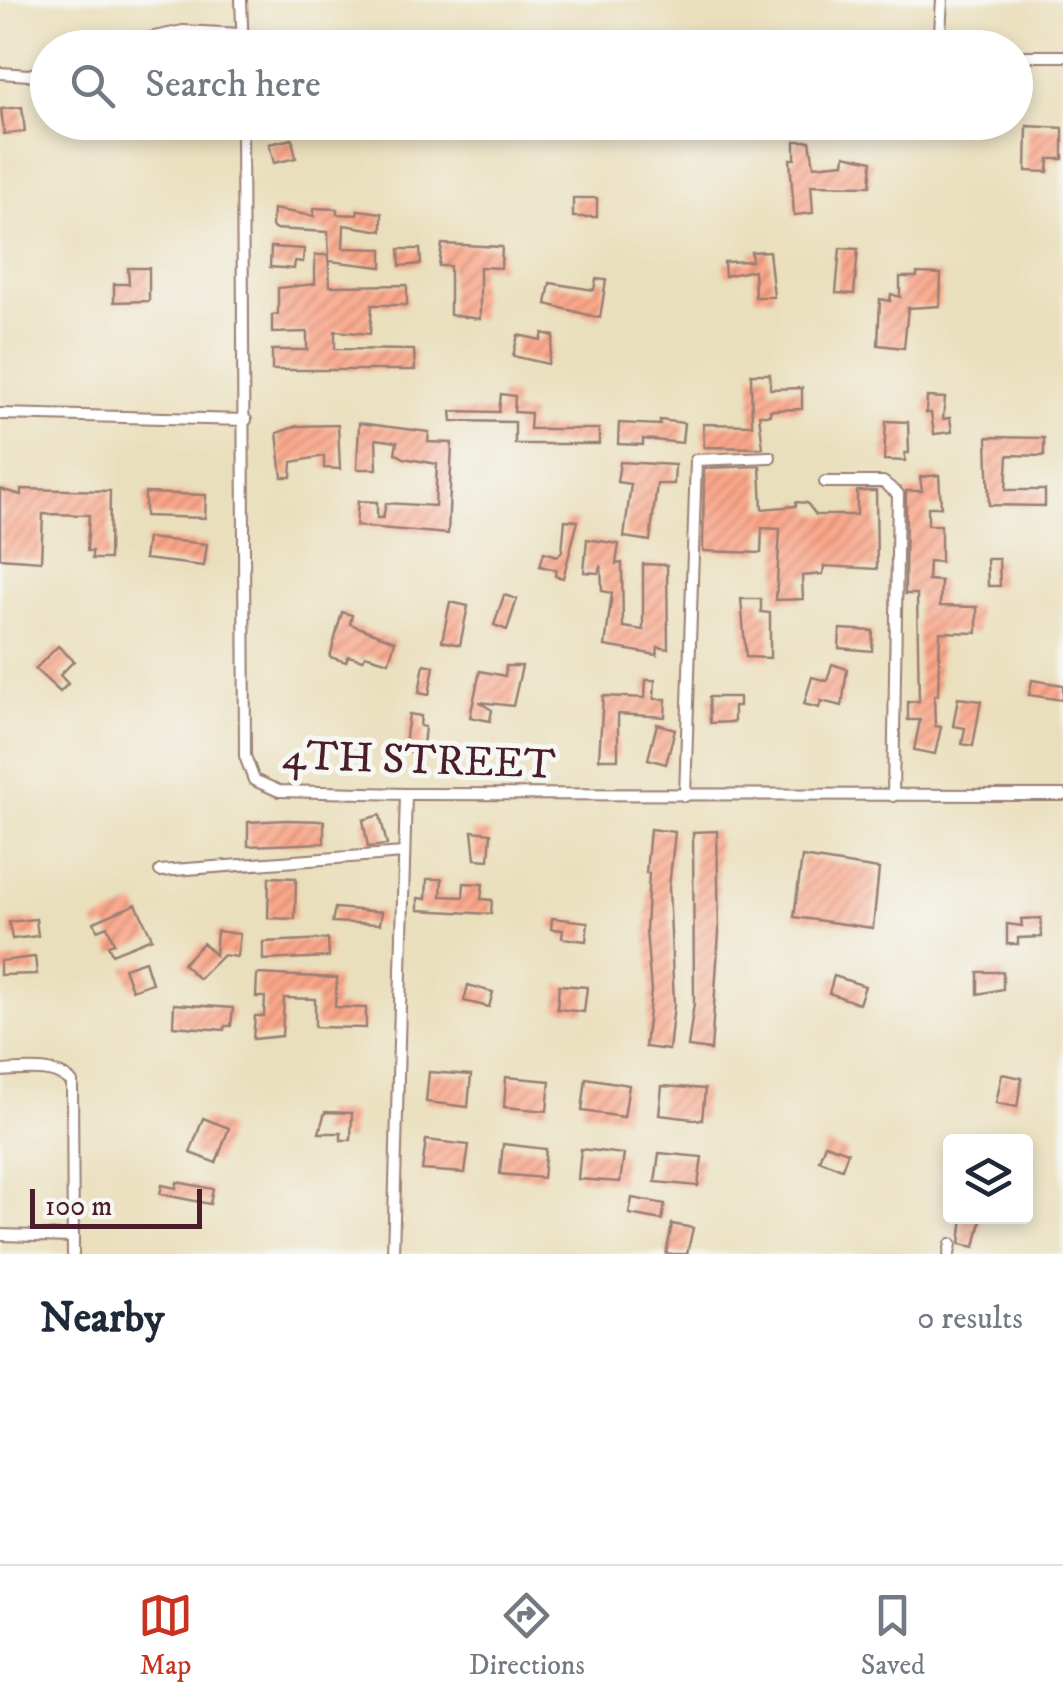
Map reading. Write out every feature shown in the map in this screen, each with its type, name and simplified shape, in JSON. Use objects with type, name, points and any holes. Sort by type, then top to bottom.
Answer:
[{"type":"street","points":[[241,0],[242,30]]},
{"type":"street","points":[[940,30],[942,0]]},
{"type":"street","points":[[1033,56],[1063,56]]},
{"type":"street","points":[[0,73],[30,75]]},
{"type":"street","name":"4TH STREET","points":[[242,140],[248,769],[264,787],[406,794],[1063,795]]},
{"type":"street","points":[[0,414],[246,420]]},
{"type":"street","points":[[685,796],[689,558],[696,460],[706,456],[770,457]]},
{"type":"street","points":[[826,482],[883,482],[898,494],[893,796]]},
{"type":"street","points":[[393,1254],[406,794]]},
{"type":"street","points":[[160,871],[404,853]]},
{"type":"street","points":[[0,1070],[48,1070],[62,1073],[72,1082],[73,1254]]},
{"type":"street","points":[[0,1235],[73,1238]]},
{"type":"building","points":[[22,107],[25,132],[4,134],[1,109]]},
{"type":"building","points":[[1033,126],[1063,128],[1063,159],[1049,159],[1048,172],[1026,171],[1027,140],[1033,140]]},
{"type":"building","points":[[292,140],[296,158],[274,163],[269,144]]},
{"type":"building","points":[[795,141],[810,141],[814,166],[844,163],[845,155],[872,161],[870,186],[811,185],[813,213],[794,215],[790,159],[795,159]]},
{"type":"building","points":[[573,198],[597,198],[597,217],[573,217]]},
{"type":"building","points":[[314,208],[337,209],[337,214],[357,215],[358,210],[382,213],[382,231],[344,225],[343,248],[382,249],[382,267],[329,261],[328,232],[272,226],[273,209],[314,216]]},
{"type":"building","points":[[442,244],[502,247],[501,268],[480,267],[480,319],[450,315],[450,266],[439,266]]},
{"type":"building","points":[[271,247],[304,249],[303,262],[295,261],[294,269],[270,267]]},
{"type":"building","points":[[840,248],[858,249],[854,294],[836,293]]},
{"type":"building","points":[[399,249],[420,249],[421,264],[400,266]]},
{"type":"building","points":[[769,251],[774,297],[755,297],[754,270],[725,276],[724,262],[752,261],[751,252]]},
{"type":"building","points":[[315,255],[328,255],[330,286],[407,285],[407,305],[372,305],[370,334],[335,331],[335,349],[414,350],[415,370],[272,370],[272,350],[307,350],[307,332],[272,333],[272,315],[278,314],[278,288],[315,284]]},
{"type":"building","points":[[128,268],[149,268],[149,301],[114,302],[114,284],[129,284]]},
{"type":"building","points":[[917,273],[941,274],[940,306],[908,308],[904,348],[878,345],[880,299],[890,301],[891,294],[900,297],[900,277],[917,277]]},
{"type":"building","points":[[596,279],[606,280],[600,318],[546,304],[550,283],[594,290]]},
{"type":"building","points":[[543,333],[554,336],[548,364],[513,356],[518,335],[541,340]]},
{"type":"building","points":[[751,374],[770,374],[770,389],[802,388],[802,409],[770,410],[770,415],[759,415],[763,448],[704,447],[703,424],[752,425]]},
{"type":"building","points":[[501,394],[515,396],[514,412],[531,413],[530,429],[599,429],[599,444],[515,444],[515,422],[452,421],[451,411],[499,412]]},
{"type":"building","points":[[927,397],[945,398],[943,419],[950,418],[952,432],[934,434],[931,413],[926,413]]},
{"type":"building","points":[[660,420],[684,423],[682,443],[643,439],[643,445],[618,444],[619,423],[660,425]]},
{"type":"building","points":[[886,421],[908,422],[909,453],[905,453],[905,461],[884,460]]},
{"type":"building","points":[[359,423],[429,432],[428,442],[452,443],[448,534],[356,526],[358,501],[377,502],[377,518],[383,518],[386,503],[435,506],[437,464],[404,458],[395,453],[397,442],[376,439],[377,469],[357,469]]},
{"type":"building","points":[[338,425],[340,469],[324,468],[324,456],[292,462],[291,477],[282,477],[277,433],[297,426]]},
{"type":"building","points":[[987,437],[1044,438],[1044,456],[1008,455],[1006,490],[1045,490],[1045,506],[989,505]]},
{"type":"building","points":[[620,462],[675,465],[674,484],[657,484],[650,541],[624,537],[631,484],[617,482]]},
{"type":"building","points":[[760,466],[762,509],[796,506],[796,502],[807,503],[816,515],[857,515],[857,491],[876,491],[877,569],[824,566],[823,574],[802,576],[803,599],[776,600],[780,529],[762,528],[761,553],[703,551],[704,468]]},
{"type":"building","points":[[939,475],[941,507],[928,507],[928,525],[941,525],[941,562],[929,561],[928,580],[941,581],[940,606],[977,607],[977,633],[940,632],[938,695],[934,695],[935,726],[941,727],[935,754],[914,750],[920,720],[908,720],[908,702],[919,701],[917,594],[905,594],[906,491],[922,491],[920,477]]},
{"type":"building","points":[[0,489],[21,495],[21,489],[110,491],[109,559],[92,559],[92,551],[87,551],[89,515],[43,514],[41,561],[0,558]]},
{"type":"building","points":[[145,493],[206,495],[205,518],[145,516]]},
{"type":"building","points":[[565,520],[578,521],[563,578],[555,576],[556,570],[540,566],[544,552],[558,556],[562,551]]},
{"type":"building","points":[[147,538],[207,544],[204,566],[144,559]]},
{"type":"building","points":[[587,539],[619,544],[616,564],[622,563],[623,627],[643,630],[643,564],[667,565],[668,649],[658,647],[657,655],[605,646],[612,593],[602,591],[601,565],[598,573],[584,572]]},
{"type":"building","points":[[987,559],[999,559],[1000,586],[988,586]]},
{"type":"building","points":[[504,595],[517,599],[507,630],[494,625]]},
{"type":"building","points":[[741,599],[761,599],[761,612],[770,613],[770,658],[746,657]]},
{"type":"building","points":[[450,602],[468,606],[460,645],[442,641]]},
{"type":"building","points":[[342,612],[352,615],[350,624],[395,641],[389,662],[365,655],[363,660],[348,656],[346,662],[330,657]]},
{"type":"building","points":[[840,629],[873,631],[872,651],[839,648]]},
{"type":"building","points":[[58,646],[74,661],[60,675],[68,684],[60,692],[35,669]]},
{"type":"building","points":[[424,664],[434,666],[429,695],[419,693]]},
{"type":"building","points":[[832,664],[847,669],[842,706],[821,701],[819,708],[804,704],[812,677],[827,681]]},
{"type":"building","points":[[506,666],[522,666],[513,706],[479,702],[492,710],[490,721],[470,717],[480,671],[505,676]]},
{"type":"building","points":[[646,680],[655,680],[654,699],[666,699],[665,717],[618,714],[618,759],[599,759],[603,696],[645,698]]},
{"type":"building","points":[[1032,680],[1063,685],[1063,700],[1029,695]]},
{"type":"building","points":[[709,697],[739,697],[739,706],[734,706],[734,722],[710,723]]},
{"type":"building","points":[[958,698],[981,701],[973,746],[962,744],[965,728],[953,726]]},
{"type":"building","points":[[409,714],[421,716],[420,726],[425,727],[422,754],[404,752]]},
{"type":"building","points":[[657,724],[675,729],[666,764],[648,759]]},
{"type":"building","points":[[380,815],[387,845],[368,847],[363,820]]},
{"type":"building","points":[[324,821],[324,843],[248,846],[248,822]]},
{"type":"building","points":[[650,829],[675,832],[669,887],[674,1005],[669,1050],[645,1047],[651,991],[646,930]]},
{"type":"building","points":[[472,831],[491,833],[489,860],[475,859]]},
{"type":"building","points":[[717,831],[719,932],[711,1050],[688,1047],[694,1003],[693,832]]},
{"type":"building","points":[[802,857],[879,869],[873,928],[794,917]]},
{"type":"building","points":[[269,877],[296,878],[295,919],[268,918]]},
{"type":"building","points":[[427,879],[442,879],[441,896],[463,897],[464,883],[483,884],[481,899],[492,900],[491,914],[418,910],[418,898],[426,899]]},
{"type":"building","points":[[136,904],[152,938],[112,954],[108,945],[114,943],[107,926],[97,930],[94,922]]},
{"type":"building","points":[[335,908],[382,912],[380,924],[332,922]]},
{"type":"building","points":[[552,918],[588,922],[586,941],[562,938],[563,930],[551,929]]},
{"type":"building","points":[[1041,918],[1042,937],[1018,938],[1018,944],[1007,944],[1007,924],[1022,926],[1021,919]]},
{"type":"building","points":[[36,919],[38,936],[12,939],[9,922]]},
{"type":"building","points":[[217,931],[240,934],[237,957],[223,955],[199,979],[183,964],[203,943],[215,955]]},
{"type":"building","points":[[328,939],[329,957],[263,960],[263,942]]},
{"type":"building","points":[[35,957],[37,974],[0,975],[0,961]]},
{"type":"building","points":[[145,961],[152,983],[132,990],[124,968]]},
{"type":"building","points":[[978,972],[1003,972],[1003,989],[978,994]]},
{"type":"building","points":[[257,974],[337,978],[335,1007],[366,1008],[366,1028],[315,1027],[315,999],[284,998],[282,1036],[253,1039],[255,1016],[264,1016],[265,997],[256,997]]},
{"type":"building","points":[[834,976],[865,986],[859,1004],[829,993]]},
{"type":"building","points":[[468,985],[493,992],[489,1007],[464,1001]]},
{"type":"building","points":[[559,985],[587,987],[584,1012],[557,1009]]},
{"type":"building","points":[[174,1004],[233,1008],[231,1026],[224,1030],[173,1026]]},
{"type":"building","points":[[429,1072],[471,1075],[468,1107],[426,1102]]},
{"type":"building","points":[[1002,1074],[1022,1078],[1017,1107],[996,1103]]},
{"type":"building","points":[[506,1077],[550,1081],[547,1111],[504,1107]]},
{"type":"building","points":[[586,1078],[629,1085],[624,1117],[582,1111]]},
{"type":"building","points":[[662,1086],[705,1089],[702,1120],[659,1115]]},
{"type":"building","points":[[325,1112],[352,1113],[351,1140],[341,1140],[341,1133],[319,1133]]},
{"type":"building","points":[[203,1118],[229,1128],[216,1163],[190,1153]]},
{"type":"building","points":[[426,1140],[469,1145],[465,1173],[422,1170]]},
{"type":"building","points":[[503,1144],[546,1149],[543,1178],[500,1174]]},
{"type":"building","points":[[825,1144],[848,1152],[842,1169],[819,1160]]},
{"type":"building","points":[[581,1149],[624,1154],[620,1182],[578,1179]]},
{"type":"building","points":[[659,1153],[702,1157],[698,1186],[655,1182]]},
{"type":"building","points":[[177,1182],[213,1189],[210,1204],[160,1194],[162,1185],[176,1188]]},
{"type":"building","points":[[632,1198],[665,1204],[662,1220],[629,1214]]},
{"type":"building","points":[[672,1224],[693,1228],[687,1254],[666,1254]]},
{"type":"building","points":[[962,1224],[980,1224],[975,1247],[960,1244]]}]
